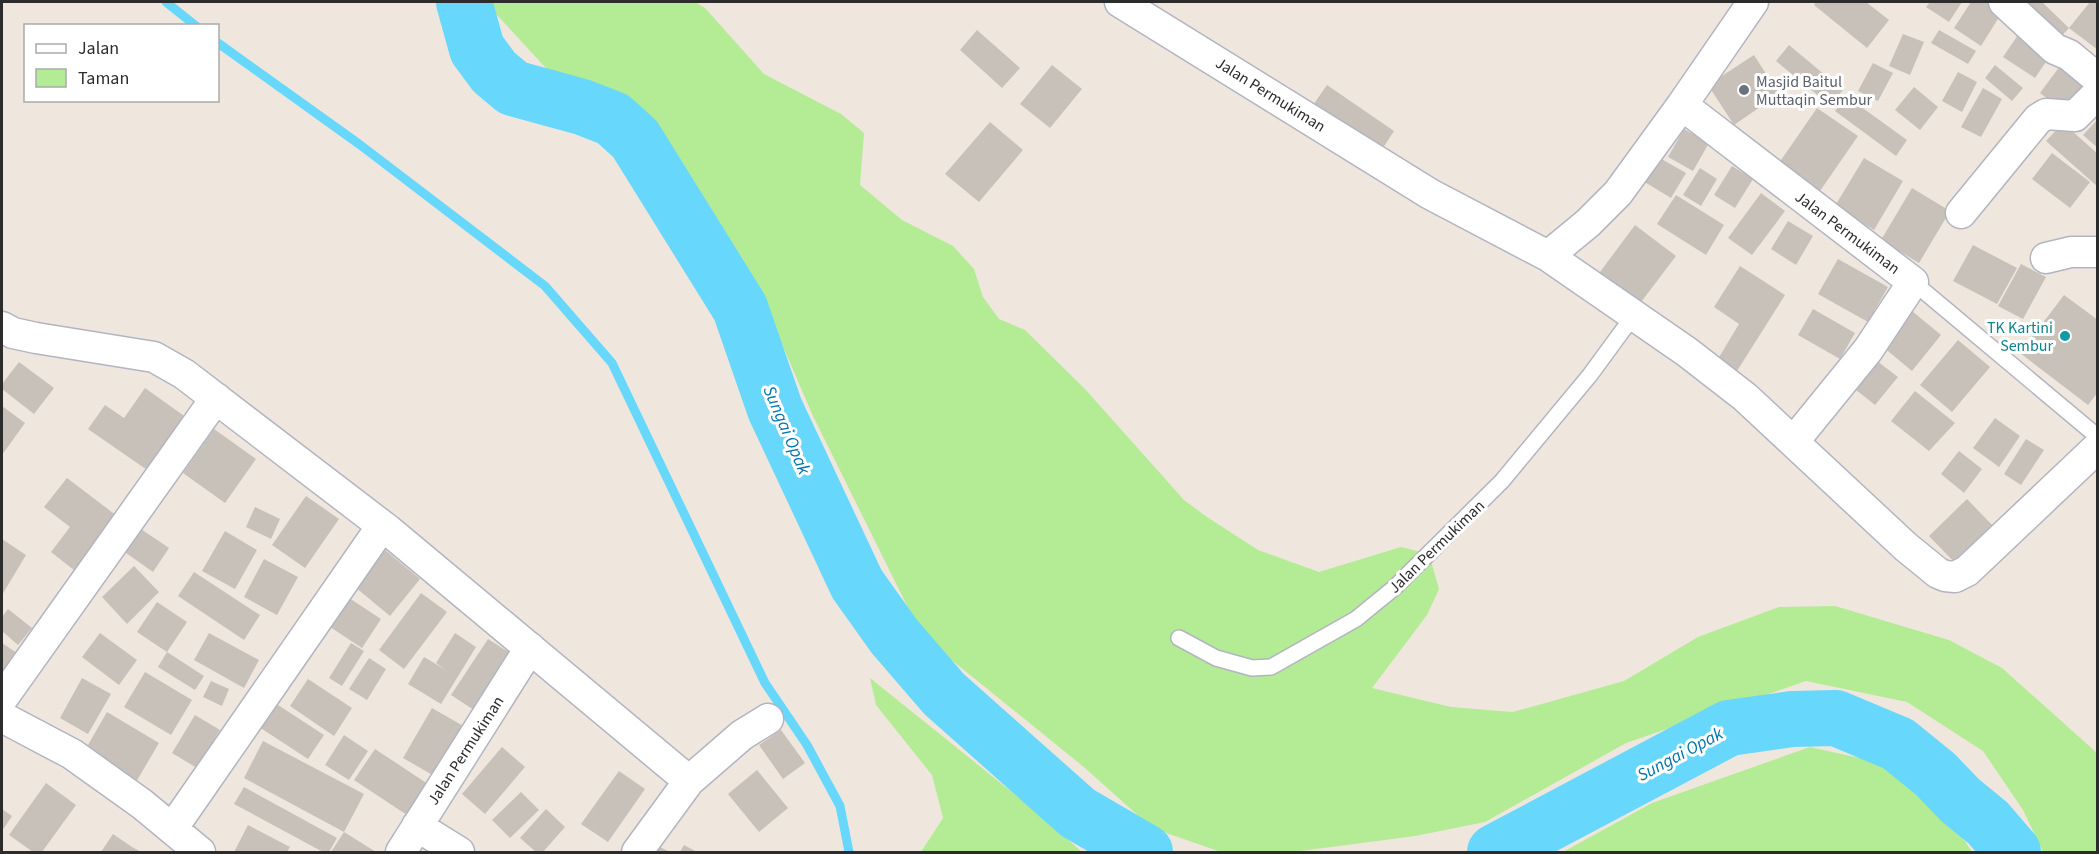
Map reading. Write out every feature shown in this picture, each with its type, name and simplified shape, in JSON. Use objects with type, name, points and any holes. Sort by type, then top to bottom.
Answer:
[{"type":"street","name":"Jalan Permukiman","points":[[1120,2],[1430,194],[1548,256],[1634,315],[1745,397],[1906,548],[1938,573],[1955,577],[1967,571],[2097,447]]},
{"type":"street","points":[[1548,256],[1588,224],[1618,193],[1753,2]]},
{"type":"street","points":[[2004,2],[2055,49],[2069,55],[2097,79]]},
{"type":"street","points":[[1960,213],[2038,119],[2046,114],[2075,116],[2097,93]]},
{"type":"street","name":"Jalan Permukiman","points":[[1682,105],[1913,282],[1868,350],[1794,441]]},
{"type":"street","points":[[2046,258],[2071,252],[2097,252]]},
{"type":"street","points":[[5,336],[154,357],[184,374],[382,526],[689,781]]},
{"type":"street","points":[[2,699],[216,398]]},
{"type":"street","points":[[172,829],[382,526]]},
{"type":"street","name":"Jalan Permukiman","points":[[401,852],[531,648]]},
{"type":"street","points":[[2,717],[72,754],[142,804],[200,852]]},
{"type":"street","points":[[637,852],[689,781],[742,735],[768,719]]},
{"type":"street","points":[[417,826],[459,852]]},
{"type":"lane","points":[[1913,282],[2097,437]]},
{"type":"lane","name":"Jalan Permukiman","points":[[1179,638],[1216,658],[1252,668],[1271,667],[1356,620],[1395,588],[1502,482],[1590,375],[1634,315]]},
{"type":"green space","points":[[485,2],[695,2],[705,8],[764,74],[841,114],[864,133],[860,185],[902,220],[953,246],[974,269],[983,297],[999,319],[1025,330],[1085,389],[1184,500],[1258,550],[1319,572],[1401,547],[1429,554],[1439,589],[1427,615],[1372,688],[1451,707],[1513,712],[1624,681],[1698,637],[1779,607],[1835,606],[1949,640],[2002,668],[2097,753],[2097,852],[2043,852],[2023,810],[1983,751],[1907,702],[1806,681],[1626,743],[1485,822],[1415,836],[1293,852],[1221,852],[1152,828],[1085,768],[922,636],[813,416],[765,305]]},
{"type":"green space","points":[[870,678],[1043,817],[1082,852],[921,852],[943,818],[932,775],[876,705]]},
{"type":"green space","points":[[1810,747],[1882,763],[1937,798],[1972,852],[1563,852],[1652,803]]},
{"type":"building","points":[[1816,2],[1866,2],[1889,20],[1867,48],[1814,5]]},
{"type":"building","points":[[1930,2],[1962,2],[1949,22],[1926,7]]},
{"type":"building","points":[[1971,2],[1998,2],[2006,6],[1981,46],[1954,28]]},
{"type":"building","points":[[2022,2],[2042,2],[2069,28],[2053,45]]},
{"type":"building","points":[[2090,2],[2098,2],[2098,50],[2069,28]]},
{"type":"building","points":[[2022,29],[2054,50],[2035,78],[2003,57]]},
{"type":"building","points":[[977,30],[1020,68],[1002,88],[960,50]]},
{"type":"building","points":[[1939,30],[1976,51],[1968,64],[1931,43]]},
{"type":"building","points":[[1903,34],[1924,42],[1910,75],[1889,66]]},
{"type":"building","points":[[1789,45],[1843,90],[1830,105],[1776,61]]},
{"type":"building","name":"Masjid Baitul Muttaqin Sembur","points":[[1754,55],[1779,94],[1734,125],[1708,85]]},
{"type":"building","points":[[2066,58],[2094,79],[2068,114],[2040,93]]},
{"type":"building","points":[[1873,63],[1893,73],[1878,101],[1858,91]]},
{"type":"building","points":[[1052,65],[1082,89],[1050,128],[1020,104]]},
{"type":"building","points":[[1995,65],[2023,88],[2012,101],[1985,78]]},
{"type":"building","points":[[1958,72],[1977,82],[1962,112],[1942,101]]},
{"type":"building","points":[[1327,85],[1394,131],[1379,154],[1311,108]]},
{"type":"building","points":[[1914,87],[1938,107],[1920,130],[1895,110]]},
{"type":"building","points":[[1983,88],[2002,99],[1981,137],[1961,127]]},
{"type":"building","points":[[1846,96],[1907,140],[1896,156],[1835,111]]},
{"type":"building","points":[[1817,108],[1858,136],[1820,191],[1779,163]]},
{"type":"building","points":[[2098,119],[2098,148],[2083,135]]},
{"type":"building","points":[[990,122],[1023,150],[979,202],[945,174]]},
{"type":"building","points":[[2063,123],[2098,154],[2098,187],[2046,141]]},
{"type":"building","points":[[1684,129],[1709,143],[1693,171],[1668,157]]},
{"type":"building","points":[[2052,153],[2090,182],[2070,208],[2032,179]]},
{"type":"building","points":[[1658,157],[1686,173],[1671,198],[1643,181]]},
{"type":"building","points":[[1864,158],[1903,181],[1874,230],[1835,206]]},
{"type":"building","points":[[1732,166],[1753,179],[1735,208],[1714,195]]},
{"type":"building","points":[[1700,168],[1717,179],[1701,206],[1683,195]]},
{"type":"building","points":[[1912,188],[1950,211],[1919,263],[1881,240]]},
{"type":"building","points":[[1761,193],[1785,211],[1752,255],[1728,238]]},
{"type":"building","points":[[1676,195],[1724,225],[1706,255],[1657,224]]},
{"type":"building","points":[[1788,221],[1813,236],[1796,265],[1771,249]]},
{"type":"building","points":[[1635,225],[1676,256],[1635,310],[1594,280]]},
{"type":"building","points":[[1973,245],[2017,268],[1997,304],[1953,281]]},
{"type":"building","points":[[1838,259],[1888,287],[1868,322],[1818,294]]},
{"type":"building","points":[[2021,264],[2046,277],[2023,319],[1998,306]]},
{"type":"building","points":[[1740,266],[1785,295],[1737,371],[1718,359],[1739,324],[1714,307]]},
{"type":"building","name":"TK Kartini Sembur","points":[[2064,295],[2098,320],[2098,392],[2088,405],[2020,353]]},
{"type":"building","points":[[1813,309],[1855,333],[1840,359],[1798,335]]},
{"type":"building","points":[[1912,311],[1941,335],[1912,371],[1883,347]]},
{"type":"building","points":[[1958,340],[1990,367],[1952,412],[1920,385]]},
{"type":"building","points":[[1873,358],[1898,377],[1875,405],[1851,386]]},
{"type":"building","points":[[19,362],[54,388],[34,414],[2,389],[2,384]]},
{"type":"building","points":[[145,388],[187,418],[150,472],[88,429],[105,405],[124,418]]},
{"type":"building","points":[[1915,391],[1955,423],[1929,451],[1891,421]]},
{"type":"building","points":[[2,406],[25,423],[2,455]]},
{"type":"building","points":[[1995,418],[2020,436],[1999,467],[1973,448]]},
{"type":"building","points":[[214,429],[256,459],[225,503],[183,473]]},
{"type":"building","points":[[2026,439],[2044,450],[2021,485],[2004,474]]},
{"type":"building","points":[[1959,451],[1982,469],[1964,493],[1941,474]]},
{"type":"building","points":[[67,478],[121,519],[79,574],[51,552],[70,527],[44,507]]},
{"type":"building","points":[[306,496],[339,519],[305,568],[272,545]]},
{"type":"building","points":[[1967,499],[1995,528],[1957,565],[1929,536]]},
{"type":"building","points":[[255,507],[280,519],[271,539],[246,527]]},
{"type":"building","points":[[135,525],[169,548],[153,572],[119,548]]},
{"type":"building","points":[[225,531],[257,550],[235,589],[202,571]]},
{"type":"building","points":[[2,539],[26,555],[2,595]]},
{"type":"building","points":[[385,550],[420,579],[390,616],[355,587]]},
{"type":"building","points":[[264,559],[298,577],[277,615],[244,597]]},
{"type":"building","points":[[134,566],[159,592],[127,624],[102,597]]},
{"type":"building","points":[[194,572],[260,615],[244,640],[178,596]]},
{"type":"building","points":[[421,593],[447,612],[404,669],[379,650]]},
{"type":"building","points":[[346,596],[381,619],[362,648],[327,625]]},
{"type":"building","points":[[157,602],[187,622],[167,652],[137,632]]},
{"type":"building","points":[[8,609],[32,628],[18,645],[2,631],[2,617]]},
{"type":"building","points":[[100,633],[137,660],[119,685],[82,657]]},
{"type":"building","points":[[209,633],[259,660],[244,688],[194,660]]},
{"type":"building","points":[[455,633],[476,647],[441,704],[408,684],[424,657],[446,670],[436,663]]},
{"type":"building","points":[[488,639],[518,658],[480,714],[451,695]]},
{"type":"building","points":[[2,643],[17,653],[2,680]]},
{"type":"building","points":[[351,643],[364,651],[342,686],[329,678]]},
{"type":"building","points":[[167,652],[204,676],[195,690],[158,667]]},
{"type":"building","points":[[369,658],[386,669],[367,700],[349,689]]},
{"type":"building","points":[[145,672],[192,700],[171,735],[124,707]]},
{"type":"building","points":[[82,678],[111,694],[88,734],[60,718]]},
{"type":"building","points":[[308,679],[352,708],[334,736],[290,706]]},
{"type":"building","points":[[211,681],[229,689],[222,706],[203,697]]},
{"type":"building","points":[[275,703],[324,735],[308,759],[259,727]]},
{"type":"building","points":[[432,708],[465,727],[436,777],[403,758]]},
{"type":"building","points":[[107,712],[159,743],[136,782],[84,752]]},
{"type":"building","points":[[195,715],[220,730],[197,768],[172,753]]},
{"type":"building","points":[[781,730],[805,763],[783,779],[759,745]]},
{"type":"building","points":[[344,735],[368,751],[349,780],[325,765]]},
{"type":"building","points":[[263,741],[364,794],[344,832],[244,778]]},
{"type":"building","points":[[502,747],[525,767],[485,814],[462,794]]},
{"type":"building","points":[[375,749],[434,788],[413,819],[354,780]]},
{"type":"building","points":[[757,770],[788,808],[759,832],[728,794]]},
{"type":"building","points":[[619,771],[645,789],[608,842],[581,824]]},
{"type":"building","points":[[46,783],[76,805],[42,852],[33,852],[9,835]]},
{"type":"building","points":[[244,787],[337,838],[329,852],[323,852],[234,804]]},
{"type":"building","points":[[521,792],[539,810],[510,838],[492,820]]},
{"type":"building","points":[[2,809],[12,816],[2,831]]},
{"type":"building","points":[[546,809],[565,827],[543,852],[536,852],[520,838]]},
{"type":"building","points":[[248,825],[290,847],[287,852],[234,852]]},
{"type":"building","points":[[344,832],[376,852],[331,852]]},
{"type":"building","points":[[113,834],[132,847],[141,852],[101,852]]},
{"type":"building","points":[[684,845],[697,852],[680,852]]},
{"type":"building","points":[[658,846],[670,852],[655,852]]},
{"type":"waterway","points":[[166,2],[194,24]]},
{"type":"waterway","name":"Sungai Opak","points":[[464,2],[477,49],[494,72],[513,88],[582,107],[613,119],[635,139],[740,308],[775,409],[857,584],[894,636],[944,694],[1078,813],[1145,852]]},
{"type":"waterway","points":[[219,44],[359,144],[545,286],[612,363],[765,683],[807,745],[840,806],[849,852]]},
{"type":"waterway","name":"Sungai Opak","points":[[1495,852],[1729,728],[1792,719],[1836,718],[1898,744],[1935,774],[1960,800],[1988,823],[2013,852]]},
{"type":"place","name":"Masjid Baitul Muttaqin Sembur","points":[[1744,90]]},
{"type":"place","name":"TK Kartini Sembur","points":[[2065,336]]}]
